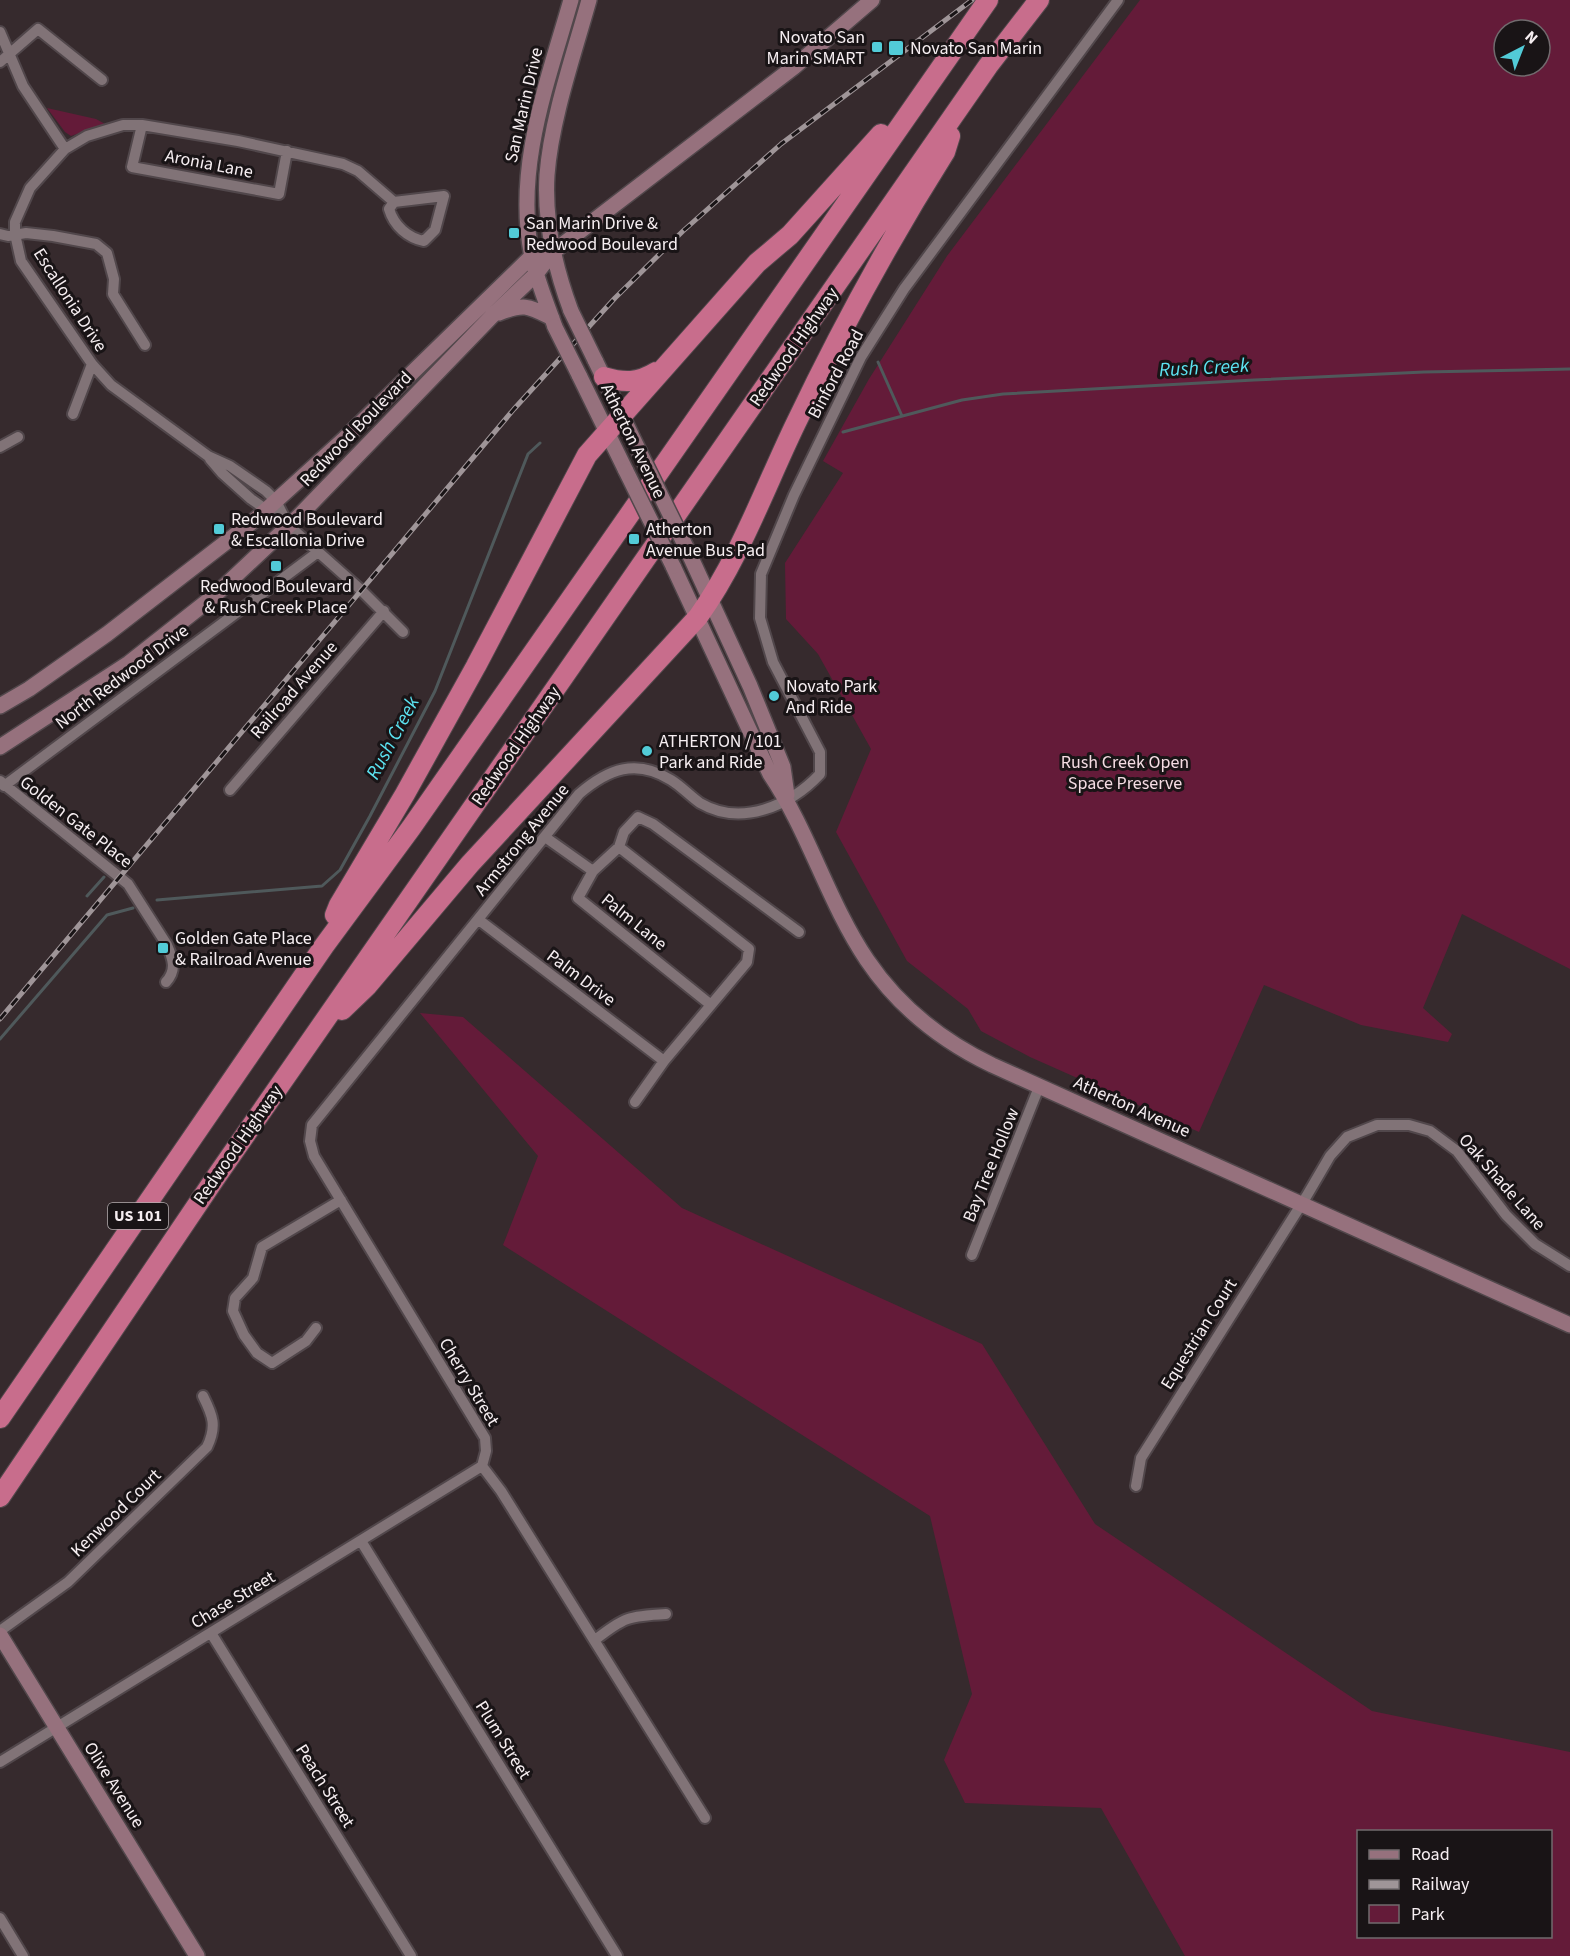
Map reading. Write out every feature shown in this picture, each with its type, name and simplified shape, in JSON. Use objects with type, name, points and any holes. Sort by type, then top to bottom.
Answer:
[{"type":"highway","name":"US 101","points":[[0,1418],[324,946],[411,828],[988,0]]},
{"type":"highway","name":"Redwood Highway","points":[[0,1497],[210,1185],[988,66],[1039,0]]},
{"type":"highway","points":[[324,946],[339,905],[405,794],[476,666],[587,455],[757,262],[790,235],[935,75]]},
{"type":"highway","points":[[312,1039],[367,987],[470,864],[698,616],[710,599],[744,536],[812,389],[866,285],[945,152],[959,109]]},
{"type":"highway","points":[[600,369],[617,381],[636,382],[661,369]]},
{"type":"main road","name":"San Marin Drive","points":[[532,256],[527,211],[530,150],[571,0]]},
{"type":"main road","name":"San Marin Drive","points":[[553,252],[547,205],[549,153],[589,0]]},
{"type":"main road","name":"Redwood Boulevard","points":[[0,747],[129,663],[214,596],[288,525],[536,274],[553,252],[794,67],[872,0]]},
{"type":"main road","name":"Redwood Boulevard","points":[[0,706],[29,689],[107,634],[235,536],[343,440],[532,256],[553,252]]},
{"type":"main road","name":"Atherton Avenue","points":[[553,252],[571,311],[686,547],[750,686],[783,767],[788,801]]},
{"type":"main road","name":"Atherton Avenue","points":[[532,256],[536,274],[554,323],[698,616],[770,774],[788,801],[848,926],[867,960],[913,1013],[937,1033],[976,1057],[1039,1087],[1570,1324]]},
{"type":"main road","points":[[492,316],[515,307],[529,306],[554,323]]},
{"type":"main road","name":"Olive Avenue","points":[[0,1633],[197,1956]]},
{"type":"street","name":"Binford Road","points":[[788,801],[809,786],[820,774],[820,752],[773,662],[760,618],[761,574],[765,564],[816,448],[873,337],[904,288],[1118,0]]},
{"type":"street","points":[[0,62],[38,29],[102,80]]},
{"type":"street","points":[[0,32],[23,86],[65,149]]},
{"type":"street","name":"Escallonia Drive","points":[[271,506],[266,491],[230,466],[208,456],[111,385],[92,364],[21,261],[15,234],[15,222],[30,188],[65,149],[87,136],[123,125],[142,125],[238,141],[343,164],[358,171],[394,202]]},
{"type":"street","name":"Aronia Lane","points":[[142,125],[132,167],[279,194],[287,152]]},
{"type":"street","points":[[444,196],[435,230],[424,241],[413,239],[393,220],[389,209],[394,202],[414,200],[444,196]]},
{"type":"street","points":[[0,234],[8,236],[26,232],[96,244],[106,253],[114,279],[113,294],[145,345]]},
{"type":"street","points":[[74,414],[92,364]]},
{"type":"street","points":[[0,447],[18,437]]},
{"type":"street","name":"Escallonia Drive","points":[[208,456],[222,473],[271,506],[288,525],[384,611],[404,632]]},
{"type":"street","name":"North Redwood Drive","points":[[2,784],[318,552]]},
{"type":"street","name":"Railroad Avenue","points":[[230,790],[384,611]]},
{"type":"street","name":"Armstrong Avenue","points":[[412,1001],[579,794],[596,780],[613,771],[630,768],[648,770],[671,780],[700,803],[732,814],[754,812],[788,801]]},
{"type":"street","name":"Golden Gate Place","points":[[2,784],[128,884],[172,956],[173,971],[166,982]]},
{"type":"street","name":"Palm Lane","points":[[711,1005],[578,897],[593,871],[619,846],[624,832],[638,817],[653,824],[799,932]]},
{"type":"street","points":[[546,837],[593,871]]},
{"type":"street","points":[[619,846],[749,949],[747,962],[664,1061],[635,1102]]},
{"type":"street","name":"Palm Drive","points":[[479,920],[664,1061]]},
{"type":"street","name":"Cherry Street","points":[[412,1001],[312,1125],[310,1141],[314,1156],[485,1438],[486,1451],[482,1466]]},
{"type":"street","name":"Bay Tree Hollow","points":[[972,1256],[1039,1087]]},
{"type":"street","name":"Oak Shade Lane","points":[[1301,1204],[1330,1156],[1347,1137],[1377,1125],[1409,1125],[1437,1135],[1457,1151],[1506,1215],[1535,1244],[1570,1266]]},
{"type":"street","points":[[316,1328],[306,1341],[272,1363],[257,1353],[244,1335],[232,1311],[235,1298],[253,1278],[262,1247],[340,1200]]},
{"type":"street","name":"Equestrian Court","points":[[1136,1486],[1141,1458],[1301,1204]]},
{"type":"street","name":"Kenwood Court","points":[[0,1633],[68,1582],[207,1448],[213,1435],[213,1416],[203,1396]]},
{"type":"street","points":[[482,1466],[501,1491],[705,1818]]},
{"type":"street","name":"Chase Street","points":[[0,1762],[482,1466]]},
{"type":"street","name":"Plum Street","points":[[361,1541],[617,1956]]},
{"type":"street","points":[[595,1640],[619,1622],[637,1616],[666,1614]]},
{"type":"street","name":"Peach Street","points":[[211,1633],[411,1956]]},
{"type":"street","points":[[0,1918],[23,1956]]},
{"type":"green space","name":"Rush Creek Open Space Preserve","points":[[1140,0],[1570,0],[1570,969],[1462,914],[1423,1008],[1452,1034],[1448,1042],[1361,1025],[1264,985],[1199,1132],[1030,1057],[981,1031],[968,1009],[907,961],[836,832],[871,749],[818,654],[786,619],[785,563],[843,473],[823,461],[869,379],[947,256]]},
{"type":"green space","points":[[47,108],[96,119],[105,124],[71,136],[65,132]]},
{"type":"green space","points":[[420,1013],[463,1017],[682,1208],[982,1344],[1095,1524],[1372,1711],[1570,1752],[1570,1956],[1185,1956],[1101,1808],[965,1803],[944,1760],[972,1694],[930,1516],[503,1245],[538,1156]]},
{"type":"waterway","points":[[878,362],[902,416]]},
{"type":"waterway","name":"Rush Creek","points":[[843,432],[962,400],[1003,394],[1424,372],[1570,369]]},
{"type":"waterway","name":"Rush Creek","points":[[157,900],[322,886],[340,870],[435,691],[528,454],[540,443]]},
{"type":"waterway","points":[[87,896],[104,877]]},
{"type":"waterway","name":"Rush Creek","points":[[0,1039],[107,915],[133,908]]},
{"type":"railway","points":[[0,1019],[514,409],[615,298],[683,231],[781,144],[972,0]]},
{"type":"place","name":"Novato San Marin SMART","points":[[877,47]]},
{"type":"place","name":"Novato San Marin","points":[[896,48]]},
{"type":"place","name":"San Marin Drive & Redwood Boulevard","points":[[514,233]]},
{"type":"place","name":"Redwood Boulevard & Escallonia Drive","points":[[219,529]]},
{"type":"place","name":"Atherton Avenue Bus Pad","points":[[634,539]]},
{"type":"place","name":"Redwood Boulevard & Rush Creek Place","points":[[276,566]]},
{"type":"place","name":"Novato Park And Ride","points":[[774,696]]},
{"type":"place","name":"ATHERTON / 101 Park and Ride","points":[[647,751]]},
{"type":"place","name":"Golden Gate Place & Railroad Avenue","points":[[163,948]]}]
